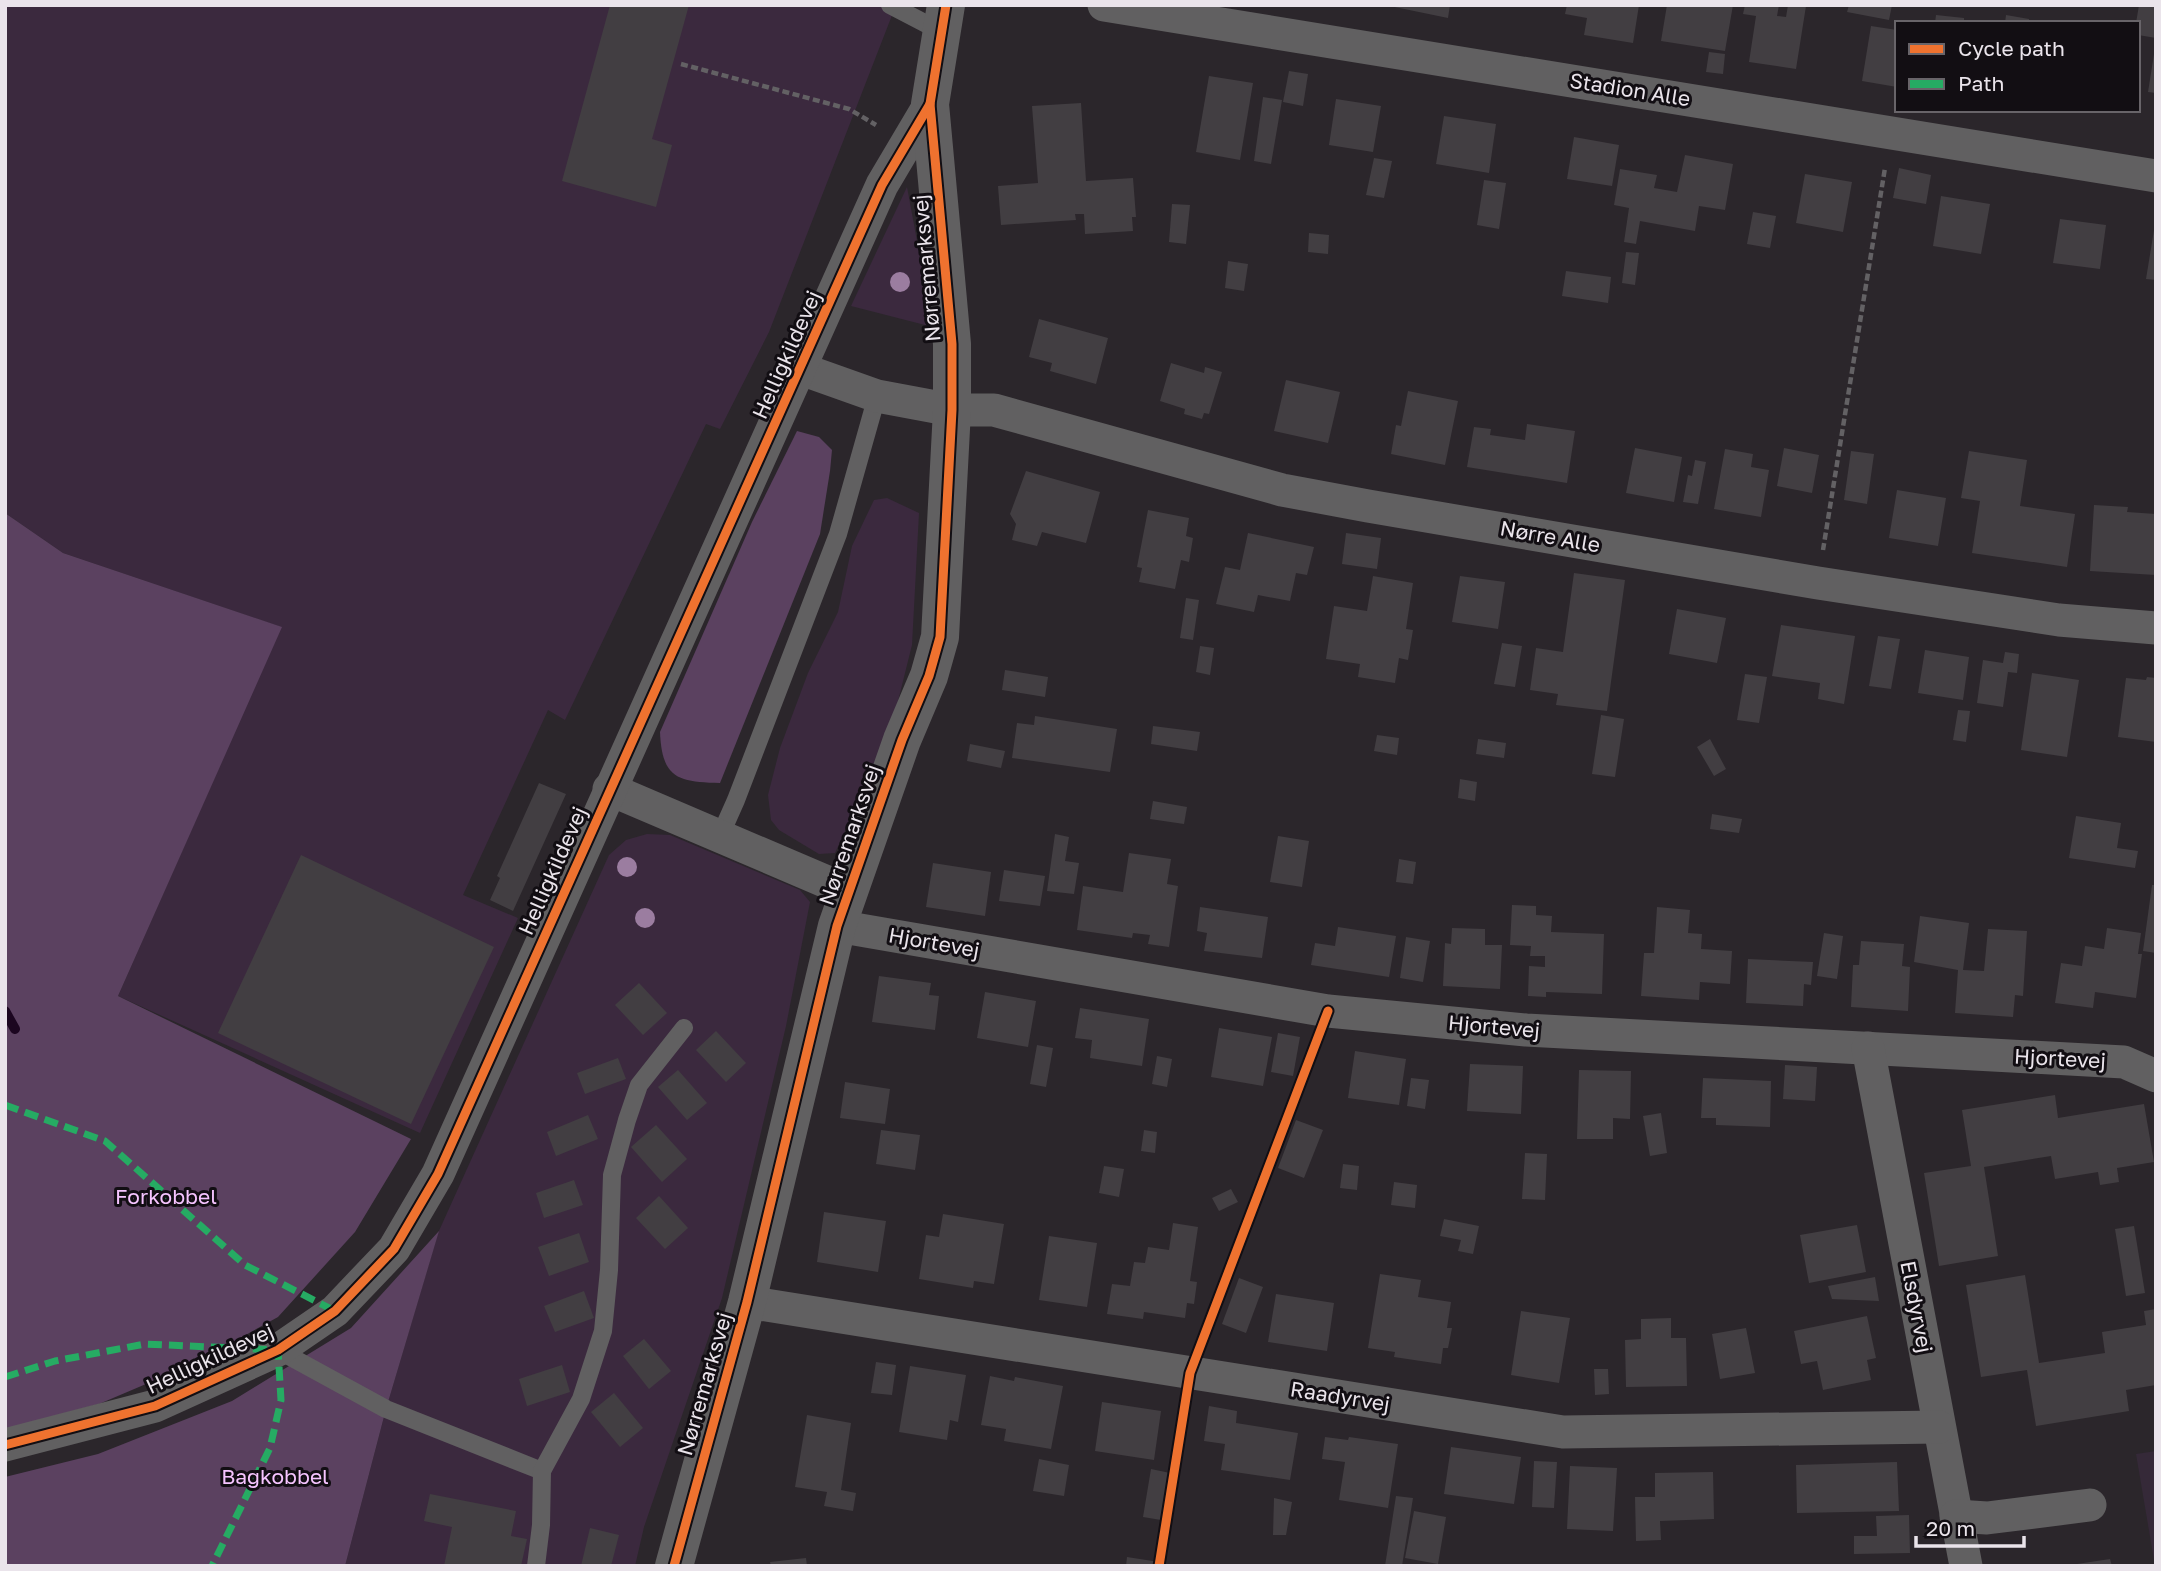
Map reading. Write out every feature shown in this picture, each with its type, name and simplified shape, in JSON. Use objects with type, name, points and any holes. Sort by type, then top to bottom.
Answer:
[{"type":"street","name":"Stadion Alle","points":[[1104,5],[2156,176]]},
{"type":"street","name":"Nørremarksvej","points":[[674,1566],[747,1302],[843,908],[902,740],[929,676],[940,637],[952,344],[930,104],[943,18]]},
{"type":"street","name":"Helligkildevej","points":[[5,1445],[155,1405],[278,1350],[335,1311],[394,1249],[438,1174],[882,185],[930,104]]},
{"type":"street","name":"Helligkildevej","points":[[801,369],[877,396],[951,410]]},
{"type":"street","name":"Nørre Alle","points":[[951,410],[995,410],[1282,490],[1818,583],[2059,620],[2156,628]]},
{"type":"street","name":"Helligkildevej","points":[[609,789],[720,836],[843,908]]},
{"type":"street","name":"Hjortevej","points":[[843,908],[1328,1010],[1526,1030],[2124,1062],[2156,1076]]},
{"type":"street","name":"Elsdyrvej","points":[[1868,1048],[1966,1566]]},
{"type":"street","name":"Raadyrvej","points":[[747,1302],[1563,1432],[1939,1427]]},
{"type":"street","points":[[1956,1516],[1987,1518],[2090,1504]]},
{"type":"lane","points":[[890,5],[943,18]]},
{"type":"lane","points":[[720,836],[838,534],[877,396]]},
{"type":"lane","points":[[536,1566],[541,1525],[542,1471],[581,1399],[603,1331],[609,1270],[612,1175],[627,1120],[639,1085],[684,1028]]},
{"type":"lane","points":[[278,1350],[386,1409],[542,1471]]},
{"type":"path","points":[[681,64],[849,109],[907,143]]},
{"type":"path","points":[[1818,583],[1891,132]]},
{"type":"shaded area","points":[[5,5],[896,5],[769,332],[720,429],[706,424],[565,720],[548,710],[463,895],[518,918],[420,1133],[118,996],[281,627],[63,553],[5,513]]},
{"type":"shaded area","points":[[907,187],[925,284],[929,326],[851,306]]},
{"type":"shaded area","points":[[887,498],[919,513],[912,645],[898,701],[876,764],[835,853],[819,854],[779,830],[771,820],[768,795],[780,748],[808,673],[838,612],[852,546],[874,500]]},
{"type":"shaded area","points":[[647,834],[670,835],[800,890],[810,902],[786,1026],[722,1298],[644,1527],[635,1566],[345,1566],[386,1409],[438,1233],[609,855],[626,840]]},
{"type":"shaded area","points":[[2156,1451],[2156,1566],[2155,1566],[2136,1454]]},
{"type":"green space","points":[[797,431],[819,437],[832,450],[820,534],[720,783],[683,779],[669,768],[664,759],[660,732],[752,522]]},
{"type":"green space","name":"Forkobbel","points":[[5,513],[63,553],[282,627],[118,996],[411,1139],[355,1232],[278,1317],[193,1364],[99,1404],[5,1429]]},
{"type":"green space","name":"Bagkobbel","points":[[439,1231],[386,1409],[345,1566],[5,1566],[5,1477],[98,1454],[232,1401],[351,1328]]},
{"type":"building","points":[[610,5],[689,5],[652,139],[672,145],[656,207],[562,181]]},
{"type":"building","points":[[1385,5],[1450,5],[1448,18]]},
{"type":"building","points":[[1567,5],[1639,5],[1633,43],[1584,35],[1587,18],[1565,14]]},
{"type":"building","points":[[1667,5],[1733,5],[1725,51],[1661,41]]},
{"type":"building","points":[[1745,5],[1779,5],[1777,16],[1786,17],[1788,5],[1806,6],[1796,69],[1749,62],[1756,16],[1743,14]]},
{"type":"building","points":[[1849,5],[1892,5],[1889,20],[1847,12]]},
{"type":"building","points":[[2139,5],[2156,5],[2156,38],[2140,35],[2140,21],[2136,21]]},
{"type":"building","points":[[1936,15],[1964,18],[1964,21],[1935,21]]},
{"type":"building","points":[[2006,15],[2029,19],[2029,21],[2005,21]]},
{"type":"building","points":[[1871,26],[1895,30],[1895,87],[1862,81]]},
{"type":"building","points":[[1709,52],[1725,54],[1723,74],[1706,72]]},
{"type":"building","points":[[2156,54],[2156,93],[2148,92]]},
{"type":"building","points":[[1289,71],[1308,74],[1303,106],[1283,102]]},
{"type":"building","points":[[1209,76],[1253,83],[1240,160],[1196,152]]},
{"type":"building","points":[[1263,97],[1282,100],[1271,164],[1254,161]]},
{"type":"building","points":[[1336,99],[1381,106],[1373,152],[1329,145]]},
{"type":"building","points":[[1081,103],[1086,181],[1133,178],[1136,217],[1132,217],[1133,231],[1085,234],[1084,214],[1075,214],[1076,220],[1001,225],[998,186],[1038,183],[1032,106]]},
{"type":"building","points":[[1444,116],[1496,124],[1489,173],[1436,164]]},
{"type":"building","points":[[1574,137],[1619,145],[1612,186],[1567,179]]},
{"type":"building","points":[[1685,155],[1733,164],[1725,210],[1699,206],[1695,231],[1640,221],[1636,244],[1624,242],[1629,208],[1614,205],[1620,169],[1657,175],[1654,188],[1677,192]]},
{"type":"building","points":[[1374,158],[1392,161],[1384,198],[1366,195]]},
{"type":"building","points":[[1899,168],[1931,175],[1926,204],[1893,198]]},
{"type":"building","points":[[1805,174],[1852,182],[1843,232],[1796,223]]},
{"type":"building","points":[[1484,180],[1506,183],[1499,229],[1477,225]]},
{"type":"building","points":[[1941,196],[1990,204],[1981,254],[1933,246]]},
{"type":"building","points":[[1172,204],[1190,205],[1186,244],[1169,242]]},
{"type":"building","points":[[1753,212],[1776,216],[1770,248],[1747,244]]},
{"type":"building","points":[[2060,219],[2106,225],[2100,269],[2053,263]]},
{"type":"building","points":[[2156,230],[2156,280],[2146,279]]},
{"type":"building","points":[[1309,233],[1329,235],[1328,254],[1308,252]]},
{"type":"building","points":[[1626,252],[1639,253],[1635,285],[1622,283]]},
{"type":"building","points":[[1228,261],[1248,264],[1244,291],[1225,288]]},
{"type":"building","points":[[1566,271],[1611,277],[1608,303],[1562,296]]},
{"type":"building","points":[[1039,319],[1108,338],[1096,384],[1050,371],[1052,363],[1029,357]]},
{"type":"building","points":[[1171,363],[1204,373],[1205,367],[1222,372],[1209,414],[1204,413],[1202,419],[1184,414],[1185,409],[1160,401]]},
{"type":"building","points":[[1286,380],[1340,392],[1328,443],[1274,431]]},
{"type":"building","points":[[1408,391],[1458,401],[1445,465],[1391,454],[1396,425],[1401,426]]},
{"type":"building","points":[[1527,424],[1575,431],[1567,483],[1467,467],[1474,427],[1491,429],[1490,435],[1525,440]]},
{"type":"building","points":[[1635,448],[1682,457],[1674,502],[1626,493]]},
{"type":"building","points":[[1784,448],[1819,455],[1812,493],[1777,486]]},
{"type":"building","points":[[1725,449],[1753,454],[1751,467],[1769,470],[1761,517],[1714,509]]},
{"type":"building","points":[[1851,451],[1874,454],[1867,504],[1844,500]]},
{"type":"building","points":[[1969,451],[2027,460],[2020,506],[2075,514],[2067,567],[1972,553],[1980,501],[1961,498]]},
{"type":"building","points":[[1695,460],[1706,462],[1698,504],[1683,502],[1688,475],[1692,476]]},
{"type":"building","points":[[1026,471],[1100,492],[1086,543],[1042,532],[1037,546],[1012,540],[1016,524],[1010,514]]},
{"type":"building","points":[[1897,490],[1946,498],[1938,546],[1889,538]]},
{"type":"building","points":[[2094,505],[2128,507],[2127,512],[2156,514],[2156,575],[2090,571]]},
{"type":"building","points":[[1148,510],[1189,518],[1186,536],[1193,538],[1189,562],[1181,560],[1175,589],[1139,582],[1142,568],[1137,567]]},
{"type":"building","points":[[1248,533],[1314,547],[1307,575],[1296,573],[1290,601],[1258,595],[1254,612],[1216,604],[1225,567],[1240,570]]},
{"type":"building","points":[[1346,533],[1381,538],[1377,569],[1342,564]]},
{"type":"building","points":[[1574,573],[1625,580],[1607,711],[1556,705],[1558,694],[1530,690],[1536,648],[1563,652]]},
{"type":"building","points":[[1373,576],[1413,583],[1406,629],[1413,630],[1408,660],[1399,658],[1395,683],[1358,677],[1360,664],[1326,659],[1334,606],[1367,611]]},
{"type":"building","points":[[1460,576],[1505,582],[1498,629],[1452,622]]},
{"type":"building","points":[[1186,598],[1199,600],[1193,640],[1180,638]]},
{"type":"building","points":[[1677,609],[1726,618],[1717,663],[1669,654]]},
{"type":"building","points":[[1781,625],[1855,636],[1844,704],[1818,699],[1820,683],[1772,676]]},
{"type":"building","points":[[1878,636],[1900,639],[1891,689],[1869,686]]},
{"type":"building","points":[[1502,643],[1522,646],[1515,687],[1494,684]]},
{"type":"building","points":[[1200,646],[1214,648],[1210,675],[1196,672]]},
{"type":"building","points":[[1925,650],[1969,657],[1963,700],[1918,693]]},
{"type":"building","points":[[2005,652],[2019,654],[2017,673],[2008,672],[2003,707],[1977,703],[1983,660],[2003,663]]},
{"type":"building","points":[[1005,670],[1048,677],[1045,697],[1002,690]]},
{"type":"building","points":[[2032,673],[2079,680],[2067,757],[2021,750]]},
{"type":"building","points":[[1745,674],[1767,677],[1759,723],[1737,720]]},
{"type":"building","points":[[2147,677],[2156,678],[2156,742],[2118,737],[2126,678],[2146,680]]},
{"type":"building","points":[[1958,710],[1970,711],[1966,742],[1953,740]]},
{"type":"building","points":[[1601,715],[1624,719],[1615,777],[1592,774]]},
{"type":"building","points":[[1035,716],[1117,729],[1110,772],[1012,758],[1017,723],[1034,725]]},
{"type":"building","points":[[1153,726],[1200,732],[1197,751],[1151,744]]},
{"type":"building","points":[[1377,735],[1399,738],[1397,755],[1374,751]]},
{"type":"building","points":[[1478,739],[1506,743],[1504,758],[1476,754]]},
{"type":"building","points":[[1710,739],[1726,769],[1714,776],[1697,747]]},
{"type":"building","points":[[970,744],[1005,751],[1001,768],[967,761]]},
{"type":"building","points":[[1460,779],[1477,782],[1475,801],[1458,798]]},
{"type":"building","points":[[539,783],[566,794],[513,911],[490,900],[500,878],[497,876]]},
{"type":"building","points":[[1153,801],[1187,807],[1184,824],[1150,819]]},
{"type":"building","points":[[1712,814],[1742,819],[1739,833],[1710,829]]},
{"type":"building","points":[[2076,816],[2121,823],[2117,848],[2138,851],[2135,868],[2069,858]]},
{"type":"building","points":[[1055,834],[1069,837],[1065,861],[1079,863],[1074,894],[1047,891]]},
{"type":"building","points":[[1278,836],[1309,841],[1302,887],[1270,882]]},
{"type":"building","points":[[1129,853],[1171,859],[1167,884],[1178,886],[1169,947],[1148,944],[1150,935],[1133,933],[1132,938],[1077,930],[1083,886],[1123,892]]},
{"type":"building","points":[[301,855],[494,947],[411,1124],[218,1033]]},
{"type":"building","points":[[1399,859],[1416,862],[1413,884],[1396,882]]},
{"type":"building","points":[[933,863],[991,872],[985,916],[926,907]]},
{"type":"building","points":[[1004,870],[1045,876],[1040,906],[999,901]]},
{"type":"building","points":[[2152,885],[2156,885],[2156,953],[2143,951]]},
{"type":"building","points":[[1512,905],[1536,906],[1536,915],[1552,916],[1551,932],[1604,934],[1602,994],[1546,992],[1546,997],[1528,996],[1529,966],[1545,967],[1545,956],[1530,956],[1531,946],[1510,945]]},
{"type":"building","points":[[1200,907],[1268,917],[1262,958],[1204,951],[1207,933],[1197,931]]},
{"type":"building","points":[[1657,907],[1690,910],[1688,933],[1702,934],[1701,949],[1732,951],[1730,984],[1700,982],[1699,1000],[1641,996],[1644,953],[1654,953]]},
{"type":"building","points":[[1920,916],[1969,923],[1963,970],[1984,971],[1988,929],[2027,931],[2023,996],[2015,995],[2013,1017],[1955,1013],[1958,970],[1914,962]]},
{"type":"building","points":[[1338,927],[1396,936],[1389,977],[1311,965],[1315,943],[1335,946]]},
{"type":"building","points":[[1452,928],[1485,929],[1485,945],[1502,945],[1500,989],[1443,986],[1445,943],[1451,944]]},
{"type":"building","points":[[2107,928],[2141,933],[2138,954],[2142,954],[2136,998],[2095,992],[2093,1008],[2055,1003],[2061,963],[2082,966],[2085,946],[2104,949]]},
{"type":"building","points":[[1824,933],[1843,936],[1837,979],[1817,976]]},
{"type":"building","points":[[1406,937],[1430,941],[1423,982],[1400,978]]},
{"type":"building","points":[[1861,941],[1904,944],[1902,966],[1910,967],[1908,1011],[1851,1007],[1853,965],[1859,965]]},
{"type":"building","points":[[1748,959],[1813,962],[1811,985],[1804,984],[1803,1006],[1746,1003]]},
{"type":"building","points":[[879,976],[931,983],[929,995],[939,996],[935,1030],[872,1022]]},
{"type":"building","points":[[639,983],[667,1013],[643,1035],[615,1005]]},
{"type":"building","points":[[985,992],[1036,1001],[1028,1047],[977,1038]]},
{"type":"building","points":[[1080,1008],[1149,1019],[1142,1066],[1090,1058],[1092,1040],[1075,1038]]},
{"type":"building","points":[[1219,1028],[1272,1037],[1263,1086],[1211,1077]]},
{"type":"building","points":[[716,1031],[746,1063],[726,1082],[696,1050]]},
{"type":"building","points":[[1278,1033],[1300,1037],[1293,1076],[1271,1072]]},
{"type":"building","points":[[1037,1045],[1053,1048],[1046,1087],[1030,1084]]},
{"type":"building","points":[[1355,1051],[1406,1059],[1399,1105],[1348,1098]]},
{"type":"building","points":[[1157,1056],[1172,1059],[1167,1087],[1152,1084]]},
{"type":"building","points":[[618,1058],[626,1079],[585,1094],[577,1073]]},
{"type":"building","points":[[1470,1064],[1523,1066],[1521,1114],[1467,1111]]},
{"type":"building","points":[[1785,1065],[1817,1067],[1815,1101],[1783,1099]]},
{"type":"building","points":[[678,1070],[707,1103],[687,1120],[658,1087]]},
{"type":"building","points":[[1579,1070],[1631,1071],[1630,1119],[1613,1118],[1613,1139],[1577,1139]]},
{"type":"building","points":[[1411,1078],[1429,1080],[1425,1109],[1407,1106]]},
{"type":"building","points":[[1703,1078],[1771,1081],[1770,1127],[1716,1125],[1716,1118],[1701,1118]]},
{"type":"building","points":[[845,1082],[890,1089],[885,1124],[840,1118]]},
{"type":"building","points":[[2055,1095],[2058,1118],[2144,1104],[2154,1162],[2117,1168],[2119,1182],[2100,1185],[2098,1172],[2055,1179],[2051,1156],[1984,1167],[1998,1256],[1939,1266],[1924,1173],[1971,1166],[1962,1110]]},
{"type":"building","points":[[1661,1113],[1667,1153],[1650,1156],[1643,1116]]},
{"type":"building","points":[[588,1115],[598,1139],[556,1156],[547,1132]]},
{"type":"building","points":[[1296,1120],[1323,1130],[1304,1178],[1278,1168]]},
{"type":"building","points":[[656,1125],[687,1159],[662,1182],[631,1147]]},
{"type":"building","points":[[881,1130],[920,1135],[915,1170],[876,1164]]},
{"type":"building","points":[[1144,1130],[1157,1132],[1155,1153],[1141,1151]]},
{"type":"building","points":[[1525,1153],[1547,1154],[1545,1200],[1522,1199]]},
{"type":"building","points":[[1343,1164],[1359,1166],[1357,1190],[1340,1188]]},
{"type":"building","points":[[1104,1166],[1124,1169],[1119,1197],[1099,1193]]},
{"type":"building","points":[[574,1180],[583,1205],[544,1218],[536,1193]]},
{"type":"building","points":[[1394,1182],[1417,1185],[1415,1208],[1391,1205]]},
{"type":"building","points":[[1231,1189],[1238,1202],[1219,1211],[1212,1198]]},
{"type":"building","points":[[659,1196],[688,1228],[665,1249],[636,1218]]},
{"type":"building","points":[[824,1212],[886,1221],[878,1272],[817,1262]]},
{"type":"building","points":[[943,1214],[1004,1224],[994,1284],[974,1281],[973,1288],[919,1279],[926,1235],[939,1237]]},
{"type":"building","points":[[1444,1219],[1479,1226],[1473,1254],[1458,1251],[1461,1240],[1440,1236]]},
{"type":"building","points":[[1173,1223],[1198,1227],[1190,1281],[1197,1282],[1194,1304],[1187,1303],[1185,1318],[1144,1312],[1143,1319],[1107,1314],[1112,1284],[1130,1286],[1134,1262],[1145,1263],[1148,1247],[1169,1250]]},
{"type":"building","points":[[1857,1225],[1866,1272],[1809,1283],[1800,1235]]},
{"type":"building","points":[[2134,1226],[2145,1293],[2126,1296],[2115,1229]]},
{"type":"building","points":[[579,1233],[589,1262],[549,1276],[538,1247]]},
{"type":"building","points":[[1049,1236],[1097,1243],[1087,1307],[1039,1300]]},
{"type":"building","points":[[1380,1274],[1421,1280],[1418,1297],[1451,1302],[1447,1328],[1452,1328],[1448,1348],[1443,1348],[1441,1364],[1394,1357],[1395,1352],[1368,1348]]},
{"type":"building","points":[[2025,1275],[2039,1363],[2105,1353],[2102,1332],[2146,1325],[2144,1311],[2156,1309],[2156,1385],[2126,1390],[2129,1411],[2036,1426],[2027,1370],[1981,1377],[1966,1285]]},
{"type":"building","points":[[1875,1277],[1879,1301],[1832,1299],[1828,1286]]},
{"type":"building","points":[[1239,1278],[1263,1287],[1246,1333],[1222,1324]]},
{"type":"building","points":[[584,1291],[594,1318],[555,1332],[544,1306]]},
{"type":"building","points":[[1276,1294],[1334,1303],[1327,1351],[1268,1342]]},
{"type":"building","points":[[1521,1311],[1570,1318],[1559,1383],[1511,1375]]},
{"type":"building","points":[[1867,1316],[1876,1358],[1867,1360],[1871,1380],[1823,1390],[1817,1361],[1801,1364],[1794,1331]]},
{"type":"building","points":[[1671,1318],[1671,1338],[1686,1338],[1687,1386],[1626,1387],[1625,1340],[1641,1339],[1641,1319]]},
{"type":"building","points":[[1746,1328],[1755,1373],[1720,1379],[1712,1334]]},
{"type":"building","points":[[644,1339],[671,1371],[649,1389],[623,1356]]},
{"type":"building","points":[[876,1362],[896,1365],[892,1395],[871,1393]]},
{"type":"building","points":[[562,1365],[570,1392],[527,1406],[519,1379]]},
{"type":"building","points":[[910,1366],[966,1375],[958,1422],[950,1420],[947,1440],[899,1432]]},
{"type":"building","points":[[1594,1369],[1608,1369],[1609,1394],[1595,1395]]},
{"type":"building","points":[[990,1376],[1014,1381],[1015,1377],[1063,1386],[1051,1449],[1004,1441],[1006,1429],[981,1425]]},
{"type":"building","points":[[614,1393],[643,1428],[620,1447],[591,1412]]},
{"type":"building","points":[[1102,1402],[1161,1411],[1154,1460],[1095,1451]]},
{"type":"building","points":[[1209,1406],[1237,1411],[1236,1423],[1298,1433],[1290,1480],[1221,1470],[1225,1444],[1204,1441]]},
{"type":"building","points":[[807,1415],[851,1423],[841,1490],[856,1493],[853,1511],[824,1506],[827,1492],[795,1487]]},
{"type":"building","points":[[1325,1437],[1348,1440],[1349,1437],[1398,1444],[1388,1508],[1339,1500],[1345,1462],[1322,1459]]},
{"type":"building","points":[[1451,1447],[1521,1457],[1514,1504],[1444,1494]]},
{"type":"building","points":[[1039,1459],[1069,1465],[1064,1496],[1033,1491]]},
{"type":"building","points":[[1534,1461],[1557,1462],[1554,1508],[1532,1507]]},
{"type":"building","points":[[1897,1462],[1899,1511],[1797,1513],[1796,1465]]},
{"type":"building","points":[[1570,1466],[1617,1468],[1613,1531],[1567,1529]]},
{"type":"building","points":[[1151,1469],[1170,1473],[1161,1520],[1143,1517]]},
{"type":"building","points":[[1713,1472],[1714,1519],[1660,1521],[1661,1540],[1636,1541],[1635,1497],[1655,1497],[1655,1473]]},
{"type":"building","points":[[430,1494],[516,1511],[511,1536],[527,1539],[521,1566],[444,1566],[452,1527],[424,1521]]},
{"type":"building","points":[[1396,1496],[1413,1498],[1402,1566],[1385,1566]]},
{"type":"building","points":[[1274,1498],[1292,1502],[1286,1535],[1273,1535]]},
{"type":"building","points":[[1414,1511],[1446,1517],[1438,1564],[1405,1558]]},
{"type":"building","points":[[1909,1515],[1910,1553],[1854,1554],[1854,1536],[1877,1536],[1876,1516]]},
{"type":"building","points":[[590,1528],[619,1535],[611,1566],[581,1566]]},
{"type":"building","points":[[1127,1557],[1159,1562],[1158,1566],[1126,1566]]},
{"type":"building","points":[[806,1558],[807,1566],[771,1566],[770,1562]]},
{"type":"building","points":[[2110,1559],[2112,1566],[2077,1566],[2077,1564]]},
{"type":"waterway","points":[[5,1011],[15,1029]]},
{"type":"marked path","points":[[5,1105],[105,1141],[245,1265],[335,1311]]},
{"type":"marked path","points":[[5,1377],[55,1361],[145,1344],[278,1350],[281,1400],[270,1448],[212,1566]]},
{"type":"cycle path","points":[[674,1566],[747,1302],[837,926],[902,740],[929,676],[940,637],[952,410],[952,344],[930,104],[946,5]]},
{"type":"cycle path","points":[[5,1445],[155,1406],[278,1350],[335,1311],[394,1249],[438,1174],[882,185],[930,104]]},
{"type":"cycle path","points":[[1159,1566],[1190,1373],[1328,1011]]}]
